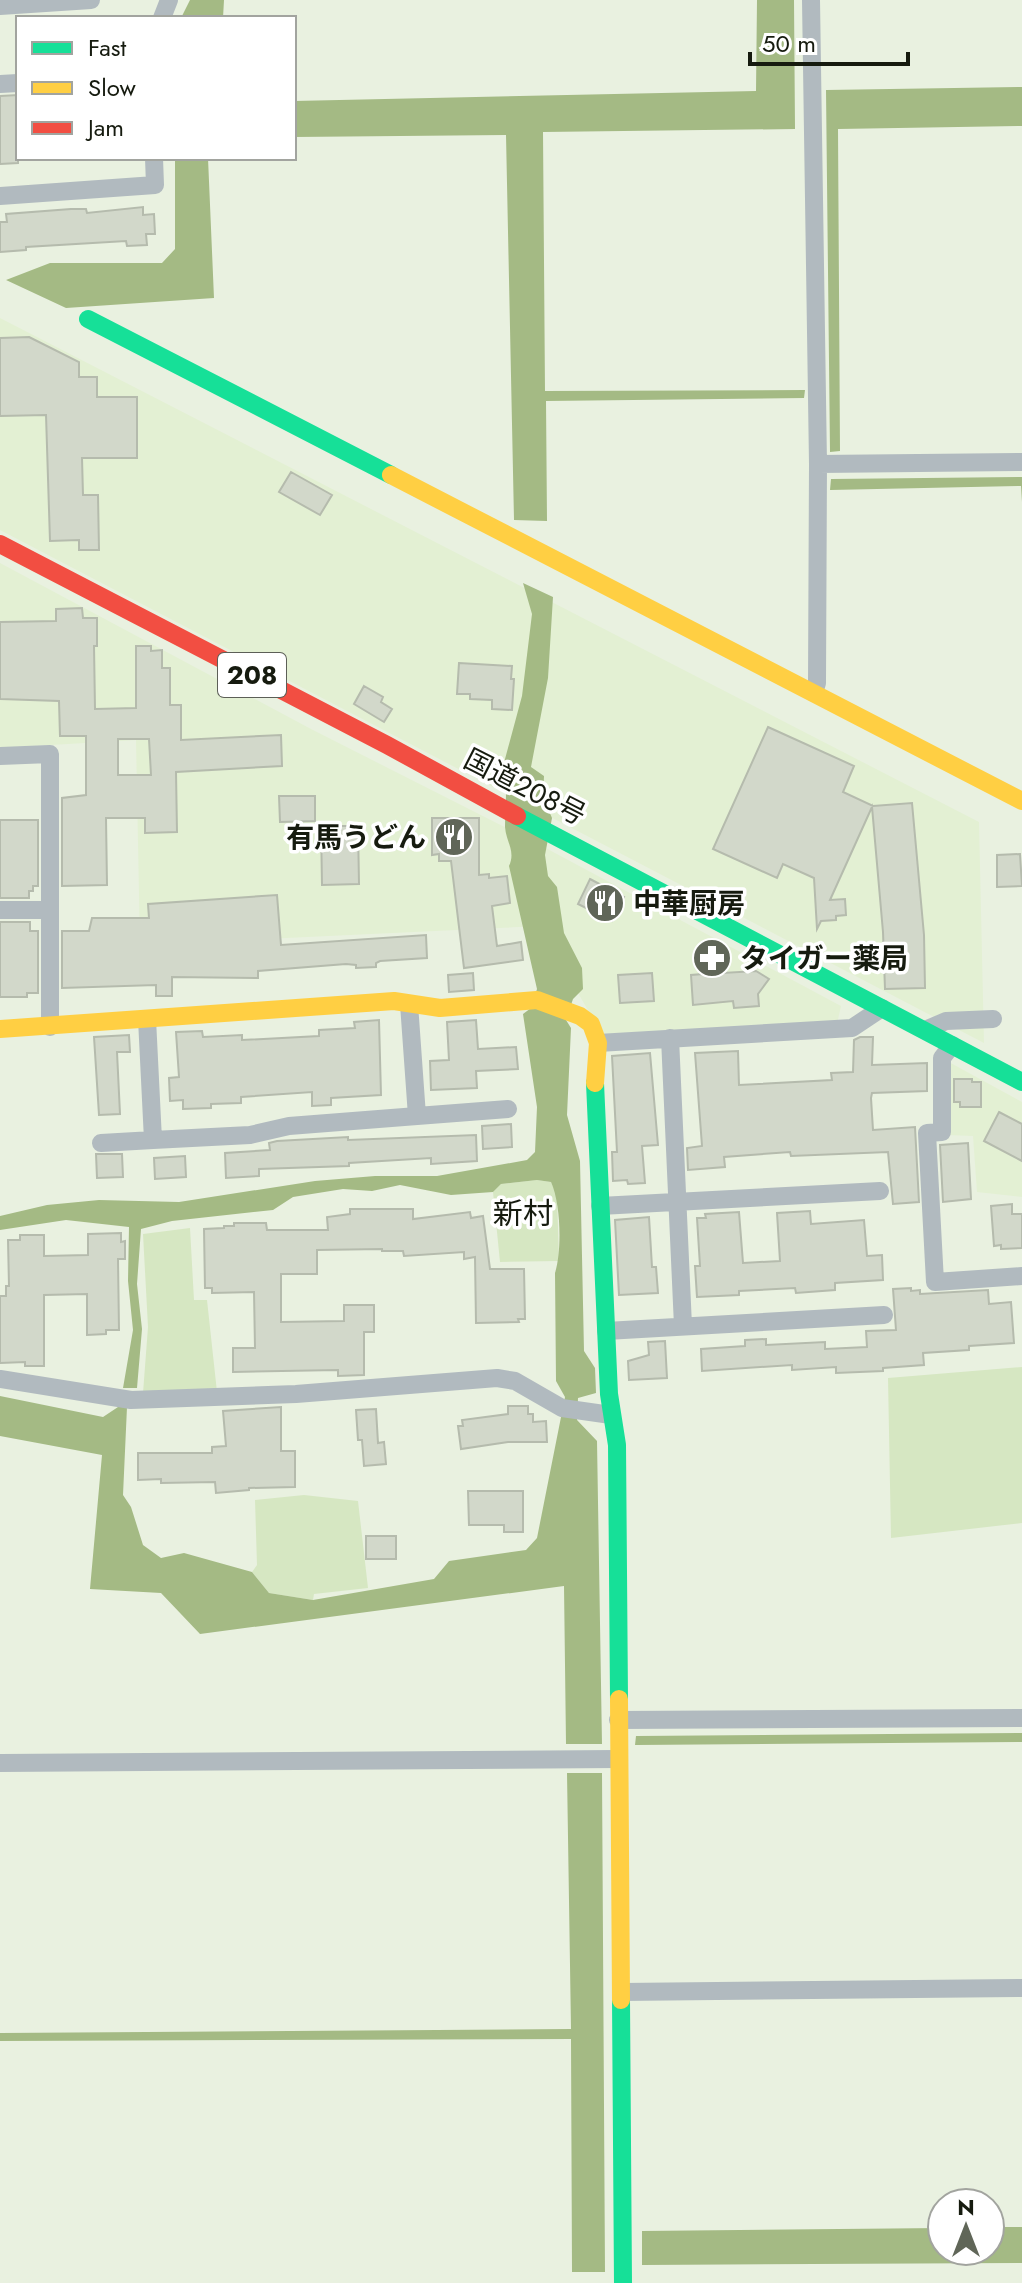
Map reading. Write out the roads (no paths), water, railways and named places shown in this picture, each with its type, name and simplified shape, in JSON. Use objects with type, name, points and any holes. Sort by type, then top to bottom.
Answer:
[{"type":"main road","points":[[88,319],[1022,801]]},
{"type":"main road","name":"国道208号","points":[[0,544],[387,745],[1022,1082]]},
{"type":"main road","points":[[0,1029],[394,1001],[440,1008],[537,1000],[580,1016],[591,1024],[598,1043],[594,1098],[611,1415],[617,1445],[623,2283]]},
{"type":"street","points":[[0,6],[91,0]]},
{"type":"street","points":[[811,0],[818,464],[817,683],[814,693]]},
{"type":"street","points":[[0,196],[155,185],[154,160]]},
{"type":"street","points":[[818,464],[1022,462]]},
{"type":"street","points":[[0,756],[50,754],[50,1027]]},
{"type":"street","points":[[0,910],[50,910]]},
{"type":"street","points":[[409,1004],[417,1116]]},
{"type":"street","points":[[598,1043],[852,1028],[882,1008]]},
{"type":"street","points":[[147,1019],[153,1140]]},
{"type":"street","points":[[925,1030],[946,1021],[993,1019]]},
{"type":"street","points":[[670,1038],[683,1326]]},
{"type":"street","points":[[952,1045],[942,1058],[942,1132],[927,1133],[935,1282],[1022,1276]]},
{"type":"street","points":[[101,1143],[250,1135],[289,1126],[508,1109]]},
{"type":"street","points":[[600,1206],[880,1191]]},
{"type":"street","points":[[606,1331],[884,1315]]},
{"type":"street","points":[[0,1379],[125,1400],[296,1394],[497,1378],[515,1381],[562,1408],[611,1415]]},
{"type":"street","points":[[618,1720],[1022,1718]]},
{"type":"street","points":[[0,1763],[618,1759]]},
{"type":"street","points":[[621,1992],[1022,1988]]},
{"type":"place","name":"有馬うどん","points":[[454,837]]},
{"type":"place","name":"中華厨房","points":[[605,903]]},
{"type":"place","name":"タイガー薬局","points":[[712,958]]},
{"type":"district","name":"新村","points":[[523,1213]]}]
